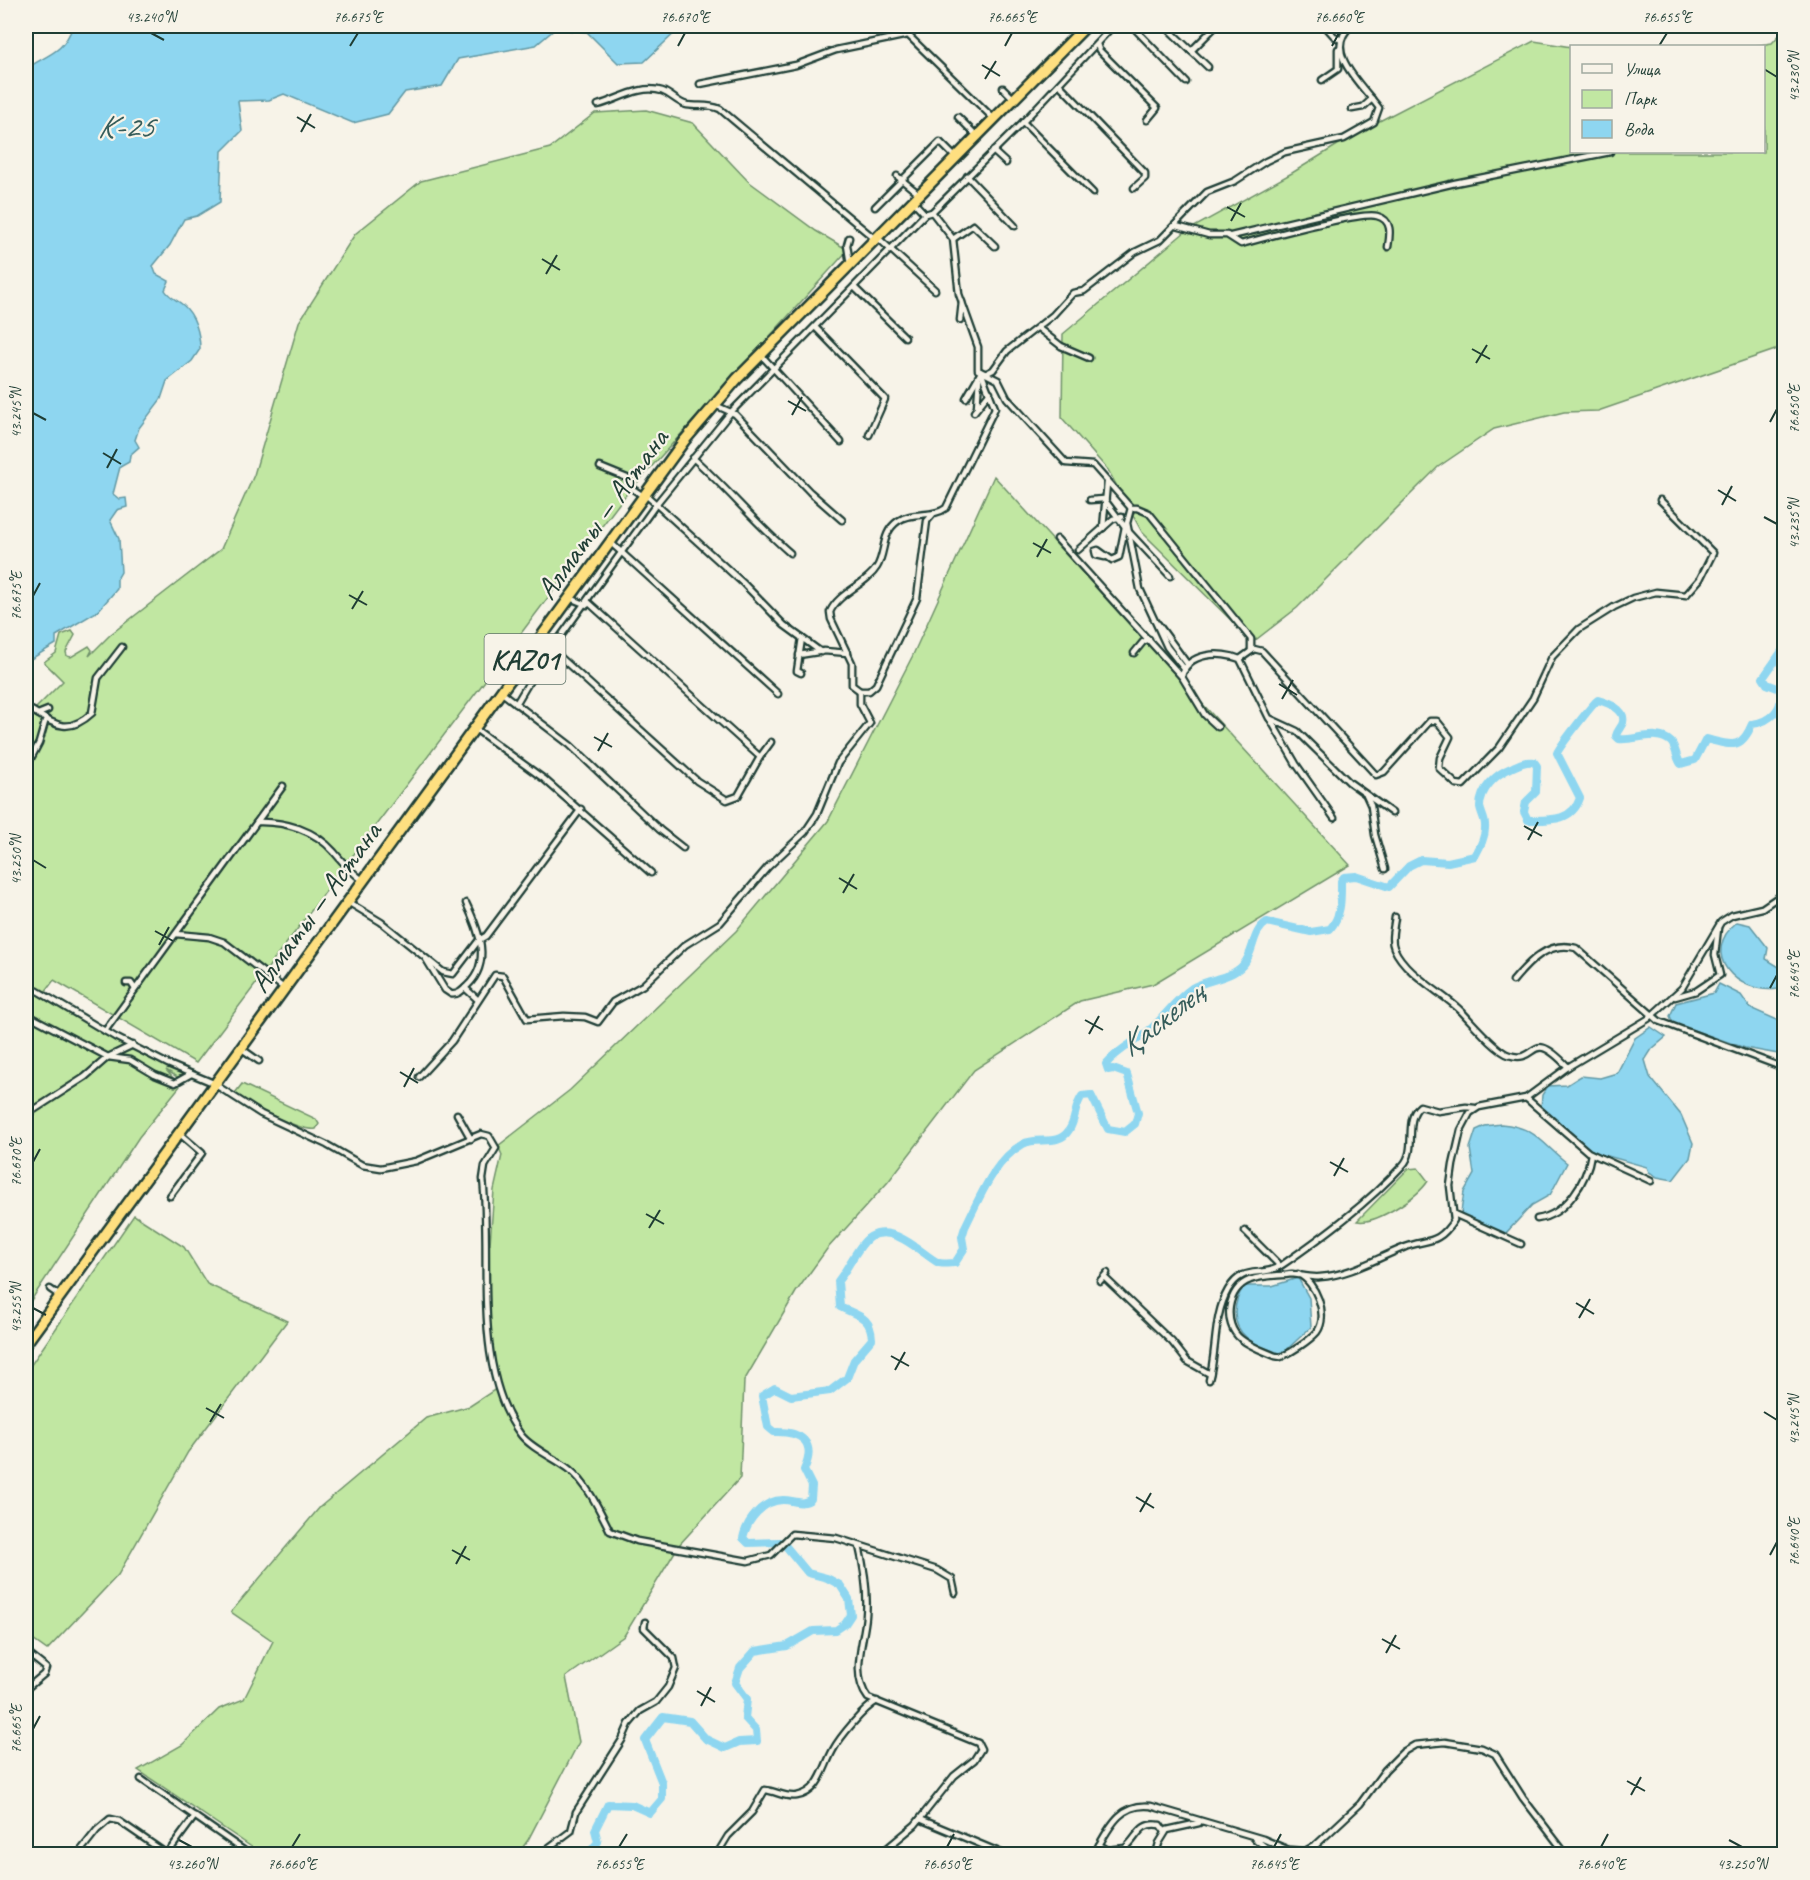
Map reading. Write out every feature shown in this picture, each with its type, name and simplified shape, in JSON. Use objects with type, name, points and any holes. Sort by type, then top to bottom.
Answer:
[{"type":"highway","name":"Алматы — Астана","points":[[26,1343],[644,495],[715,405],[850,264],[1086,26]]},
{"type":"street","points":[[516,704],[538,669],[657,503],[731,411],[925,214],[932,212],[1023,122],[1113,26]]},
{"type":"street","points":[[1132,26],[1186,82]]},
{"type":"street","points":[[1165,26],[1208,67]]},
{"type":"street","points":[[1191,51],[1216,26]]},
{"type":"street","points":[[1325,26],[1341,40]]},
{"type":"street","points":[[1322,80],[1338,69],[1337,52],[1341,40],[1351,26]]},
{"type":"street","points":[[700,84],[796,65],[836,50],[908,35],[994,119]]},
{"type":"street","points":[[1097,44],[1099,51],[1157,108],[1147,120]]},
{"type":"street","points":[[966,398],[983,373],[993,370],[1007,351],[1038,328],[1073,293],[1084,291],[1115,266],[1160,240],[1207,192],[1235,181],[1285,152],[1336,141],[1367,128],[1377,119],[1379,112],[1343,58],[1340,47]]},
{"type":"street","points":[[1059,84],[1146,173],[1145,178],[1134,188]]},
{"type":"street","points":[[1003,87],[1014,99]]},
{"type":"street","points":[[598,105],[632,93],[653,90],[662,91],[688,105],[705,104],[720,108],[892,250],[935,290]]},
{"type":"street","points":[[1352,109],[1363,107],[1372,99]]},
{"type":"street","points":[[958,117],[977,136]]},
{"type":"street","points":[[1023,122],[1093,193]]},
{"type":"street","points":[[875,207],[900,178],[940,141],[955,158]]},
{"type":"street","points":[[993,151],[1006,163]]},
{"type":"street","points":[[1176,226],[1209,235],[1231,236],[1455,183],[1605,153]]},
{"type":"street","points":[[967,176],[1015,226]]},
{"type":"street","points":[[900,178],[916,197],[925,214]]},
{"type":"street","points":[[932,212],[953,239],[962,302],[978,347],[977,362],[995,408],[946,508],[933,513],[909,516],[895,523],[886,535],[876,568],[832,608],[831,619],[852,663],[852,685],[860,691],[869,691],[876,684],[913,611],[920,588],[927,521],[933,513]]},
{"type":"street","points":[[1231,236],[1241,244],[1356,216],[1376,215],[1384,219],[1390,230],[1388,247]]},
{"type":"street","points":[[953,239],[973,225],[995,246]]},
{"type":"street","points":[[849,238],[847,245],[850,264]]},
{"type":"street","points":[[854,287],[905,337]]},
{"type":"street","points":[[960,320],[962,302]]},
{"type":"street","points":[[815,327],[885,399],[869,435]]},
{"type":"street","points":[[1038,328],[1061,346],[1089,358]]},
{"type":"street","points":[[761,355],[841,442]]},
{"type":"street","points":[[983,373],[998,380],[1007,398],[1066,463],[1093,465],[1131,508],[1142,509],[1153,518],[1251,639],[1251,651]]},
{"type":"street","points":[[979,378],[975,409],[990,392]]},
{"type":"street","points":[[715,405],[731,411],[810,492],[842,519]]},
{"type":"street","points":[[693,458],[728,490],[762,529],[790,553]]},
{"type":"street","points":[[600,467],[627,478],[633,489],[657,503],[779,620],[821,652]]},
{"type":"street","points":[[1103,528],[1107,483]]},
{"type":"street","points":[[1090,500],[1104,499]]},
{"type":"street","points":[[1104,499],[1129,532],[1170,576]]},
{"type":"street","points":[[1182,677],[1186,667],[1195,659],[1206,655],[1240,659],[1251,651],[1262,651],[1376,775],[1384,772],[1430,721],[1437,721],[1450,737],[1440,758],[1439,768],[1456,784],[1463,785],[1499,748],[1533,698],[1552,657],[1579,629],[1621,603],[1656,592],[1686,595],[1696,584],[1713,553],[1707,544],[1660,500]]},
{"type":"street","points":[[1131,508],[1127,516],[1140,590],[1167,647],[1186,667]]},
{"type":"street","points":[[1078,550],[1103,528],[1119,517],[1127,516]]},
{"type":"street","points":[[1105,557],[1112,560],[1119,558],[1125,527]]},
{"type":"street","points":[[1057,539],[1182,677],[1205,715],[1218,727]]},
{"type":"street","points":[[610,542],[778,694]]},
{"type":"street","points":[[569,598],[592,606],[760,757]]},
{"type":"street","points":[[1155,621],[1184,658],[1186,667]]},
{"type":"street","points":[[541,637],[557,642]]},
{"type":"street","points":[[541,637],[552,650],[697,781],[722,799],[727,800],[738,796],[771,742]]},
{"type":"street","points":[[801,673],[797,671],[802,638]]},
{"type":"street","points":[[1134,653],[1143,642],[1149,639]]},
{"type":"street","points":[[26,707],[38,714],[45,722],[72,726],[92,713],[98,678],[122,647]]},
{"type":"street","points":[[799,655],[821,652],[848,653]]},
{"type":"street","points":[[1184,658],[1195,659]]},
{"type":"street","points":[[1240,659],[1259,701],[1296,764],[1334,818]]},
{"type":"street","points":[[524,660],[538,669]]},
{"type":"street","points":[[419,1077],[452,1041],[489,980],[498,974],[503,976],[527,1019],[564,1016],[599,1021],[614,1002],[643,985],[686,945],[720,923],[768,867],[805,832],[816,814],[838,763],[868,727],[870,721],[860,704],[860,691]]},
{"type":"street","points":[[501,692],[570,745],[660,830],[683,848]]},
{"type":"street","points":[[38,714],[48,710]]},
{"type":"street","points":[[1270,719],[1297,731],[1348,782],[1392,813]]},
{"type":"street","points":[[26,768],[39,743],[45,722]]},
{"type":"street","points":[[474,728],[526,764],[581,809],[651,873]]},
{"type":"street","points":[[105,1030],[283,786]]},
{"type":"street","points":[[1364,793],[1371,806],[1375,835],[1385,869]]},
{"type":"street","points":[[348,902],[381,922],[445,973],[453,974],[478,940],[486,936],[581,809]]},
{"type":"street","points":[[257,822],[280,824],[306,831],[326,844],[351,872],[364,880]]},
{"type":"street","points":[[1104,1277],[1172,1342],[1187,1361],[1210,1377],[1222,1305],[1228,1289],[1241,1275],[1270,1271],[1280,1266],[1344,1220],[1405,1162],[1409,1157],[1413,1115],[1420,1106],[1438,1111],[1475,1108],[1526,1098],[1568,1067],[1652,1015],[1675,997],[1718,926],[1732,915],[1758,910],[1785,893]]},
{"type":"street","points":[[426,959],[448,993],[455,995],[477,976],[482,966],[478,940],[466,903]]},
{"type":"street","points":[[1395,917],[1392,941],[1397,953],[1503,1053],[1519,1056],[1539,1047],[1546,1047],[1568,1067]]},
{"type":"street","points":[[1675,997],[1696,991],[1720,975],[1715,955],[1718,926]]},
{"type":"street","points":[[176,934],[209,937],[224,942],[285,990]]},
{"type":"street","points":[[1513,981],[1537,955],[1570,947],[1582,951],[1594,966],[1652,1015],[1676,1029],[1719,1042],[1785,1068]]},
{"type":"street","points":[[126,983],[131,983],[135,989]]},
{"type":"street","points":[[26,984],[133,1045],[216,1084],[261,1114],[368,1167],[381,1168],[416,1161],[482,1134],[489,1136],[496,1148],[485,1166],[483,1179],[486,1309],[499,1395],[522,1436],[572,1471],[610,1531],[637,1541],[748,1561],[766,1557],[788,1535],[836,1538],[937,1570],[952,1580],[955,1593]]},
{"type":"street","points":[[465,988],[477,999]]},
{"type":"street","points":[[26,1014],[108,1057],[130,1060],[155,1075],[175,1083],[191,1074]]},
{"type":"street","points":[[26,1115],[85,1077],[108,1057],[133,1045]]},
{"type":"street","points":[[242,1049],[259,1061]]},
{"type":"street","points":[[1526,1098],[1590,1154],[1651,1181]]},
{"type":"street","points":[[1318,1278],[1316,1292],[1320,1308],[1318,1330],[1291,1352],[1275,1356],[1241,1339],[1230,1320],[1230,1305],[1237,1289],[1251,1280],[1298,1274],[1318,1278],[1360,1268],[1406,1246],[1427,1243],[1451,1224],[1454,1214],[1450,1186],[1455,1155],[1461,1130],[1475,1108]]},
{"type":"street","points":[[457,1114],[471,1139]]},
{"type":"street","points":[[180,1134],[202,1153],[210,1156]]},
{"type":"street","points":[[170,1196],[202,1153]]},
{"type":"street","points":[[1537,1219],[1561,1210],[1581,1182],[1590,1154]]},
{"type":"street","points":[[1454,1214],[1521,1244]]},
{"type":"street","points":[[1245,1231],[1280,1266]]},
{"type":"street","points":[[1298,1274],[1307,1280],[1316,1292]]},
{"type":"street","points":[[50,1289],[60,1296]]},
{"type":"street","points":[[859,1546],[866,1605],[860,1679],[868,1698],[978,1743],[981,1749],[974,1760],[954,1776],[920,1819],[880,1854]]},
{"type":"street","points":[[540,1854],[571,1831],[576,1812],[619,1746],[629,1724],[636,1715],[656,1702],[675,1675],[674,1658],[648,1633],[644,1628],[645,1622]]},
{"type":"street","points":[[26,1652],[46,1668],[41,1677],[26,1689]]},
{"type":"street","points":[[717,1854],[728,1836],[752,1812],[765,1790],[793,1797],[805,1793],[817,1784],[832,1750],[844,1734],[877,1701]]},
{"type":"street","points":[[1291,1850],[1305,1851],[1316,1845],[1360,1804],[1384,1770],[1402,1752],[1415,1745],[1445,1742],[1482,1748],[1495,1754],[1523,1798],[1566,1854]]},
{"type":"street","points":[[141,1779],[249,1854]]},
{"type":"street","points":[[1094,1854],[1124,1810],[1134,1804],[1151,1806],[1253,1837],[1298,1854]]},
{"type":"street","points":[[78,1854],[107,1820],[119,1821],[167,1854],[195,1816]]},
{"type":"street","points":[[920,1819],[1004,1854]]},
{"type":"street","points":[[1156,1854],[1165,1832],[1173,1828],[1202,1823]]},
{"type":"street","points":[[1100,1845],[1108,1850],[1125,1848],[1138,1831],[1150,1824],[1160,1825],[1165,1832]]},
{"type":"street","points":[[1253,1837],[1268,1849]]},
{"type":"green space","points":[[1784,30],[1784,341],[1775,350],[1598,411],[1564,412],[1494,429],[1438,467],[1297,608],[1253,642],[1142,532],[1108,470],[1062,418],[1063,334],[1185,232],[1292,173],[1362,130],[1534,41],[1570,47],[1570,153],[1765,153],[1765,45],[1760,45],[1772,43]]},
{"type":"green space","points":[[646,110],[693,123],[748,181],[816,231],[848,250],[624,497],[196,1063],[54,980],[45,992],[28,982],[26,972],[30,966],[26,963],[26,711],[34,710],[63,681],[44,662],[56,653],[61,635],[72,631],[75,635],[66,652],[67,656],[71,657],[89,646],[92,650],[89,656],[111,634],[221,549],[254,475],[299,322],[355,234],[421,181],[550,148],[595,113]]},
{"type":"green space","points":[[994,476],[1350,865],[1153,984],[1080,1001],[974,1070],[888,1182],[827,1249],[796,1292],[744,1381],[740,1478],[679,1545],[624,1636],[566,1677],[579,1742],[528,1840],[518,1854],[262,1854],[138,1770],[182,1745],[219,1709],[244,1699],[273,1641],[231,1612],[320,1507],[426,1418],[470,1406],[496,1389],[487,1316],[484,1244],[490,1244],[494,1190],[502,1155],[498,1146],[570,1090],[736,931],[828,821],[912,657]]},
{"type":"green space","points":[[26,988],[189,1072],[179,1078],[166,1070],[180,1086],[139,1137],[26,1308]]},
{"type":"green space","points":[[242,1084],[316,1119],[319,1124],[316,1129],[309,1129],[261,1110],[235,1093]]},
{"type":"green space","points":[[1418,1168],[1428,1181],[1415,1195],[1374,1219],[1357,1221],[1408,1169]]},
{"type":"green space","points":[[134,1215],[184,1247],[207,1284],[287,1321],[188,1452],[118,1575],[47,1650],[26,1635],[26,1372]]},
{"type":"water","name":"К-25","points":[[73,26],[682,26],[644,62],[618,63],[587,32],[555,29],[536,45],[458,59],[442,86],[405,92],[388,114],[353,123],[284,94],[269,100],[238,101],[242,131],[222,151],[220,202],[197,216],[184,219],[170,245],[153,266],[156,274],[169,281],[165,290],[187,309],[194,319],[200,349],[192,361],[167,381],[161,399],[139,428],[135,440],[139,447],[130,455],[129,462],[120,467],[113,494],[119,499],[126,498],[127,507],[117,510],[110,520],[119,539],[121,572],[117,579],[117,589],[98,611],[56,636],[56,644],[29,660],[26,667],[26,69],[59,48],[69,36]]},
{"type":"water","points":[[1737,922],[1750,925],[1768,948],[1766,959],[1784,970],[1784,984],[1778,989],[1749,986],[1727,970],[1722,959],[1721,947],[1726,934]]},
{"type":"water","points":[[1719,984],[1741,995],[1750,1008],[1784,1023],[1784,1055],[1745,1048],[1673,1023],[1670,1016],[1676,1003],[1714,993]]},
{"type":"water","points":[[1651,1027],[1666,1037],[1652,1049],[1645,1060],[1650,1077],[1681,1115],[1693,1143],[1690,1158],[1673,1180],[1657,1177],[1649,1172],[1647,1167],[1590,1151],[1541,1108],[1542,1095],[1548,1086],[1567,1085],[1581,1076],[1600,1078],[1617,1073],[1635,1038]]},
{"type":"water","points":[[1501,1124],[1530,1132],[1567,1163],[1550,1195],[1532,1205],[1505,1234],[1463,1218],[1461,1212],[1464,1192],[1474,1174],[1470,1148],[1476,1130]]},
{"type":"water","points":[[1298,1278],[1309,1298],[1311,1327],[1282,1354],[1250,1341],[1238,1326],[1235,1313],[1237,1299],[1244,1286],[1272,1286]]},
{"type":"waterway","name":"Қаскелең","points":[[780,1542],[748,1543],[743,1538],[752,1518],[769,1503],[783,1500],[804,1502],[811,1499],[812,1486],[804,1470],[809,1452],[804,1440],[799,1436],[774,1432],[768,1427],[762,1396],[775,1388],[791,1396],[830,1391],[847,1378],[854,1360],[872,1339],[866,1321],[840,1307],[838,1281],[866,1240],[879,1234],[897,1236],[939,1263],[955,1263],[964,1249],[962,1237],[965,1227],[996,1170],[1013,1151],[1023,1144],[1054,1140],[1065,1135],[1071,1126],[1082,1096],[1091,1095],[1108,1129],[1125,1132],[1135,1124],[1138,1113],[1127,1074],[1113,1069],[1108,1070],[1106,1064],[1117,1053],[1153,1027],[1192,988],[1238,970],[1247,960],[1258,931],[1267,922],[1311,932],[1330,929],[1339,912],[1341,881],[1344,877],[1356,876],[1389,887],[1409,866],[1421,860],[1448,862],[1475,856],[1485,833],[1485,823],[1480,807],[1483,794],[1495,778],[1519,764],[1534,762],[1537,766],[1536,792],[1526,802],[1524,812],[1528,820],[1559,818],[1572,812],[1580,798],[1557,753],[1598,700],[1615,707],[1622,714],[1623,722],[1616,736],[1619,739],[1653,736],[1666,738],[1673,744],[1681,764],[1695,760],[1706,739],[1729,744],[1739,742],[1744,739],[1752,724],[1770,717],[1778,708],[1780,689],[1767,684],[1763,678],[1784,648]]},
{"type":"waterway","name":"Қаскелең","points":[[588,1854],[598,1842],[595,1830],[608,1804],[632,1805],[650,1813],[662,1799],[662,1783],[645,1740],[663,1717],[690,1721],[706,1739],[725,1748],[739,1742],[757,1741],[756,1730],[745,1718],[747,1699],[735,1683],[740,1668],[755,1651],[787,1646],[813,1631],[836,1630],[845,1624],[851,1615],[849,1599],[840,1585],[827,1578],[808,1573],[784,1544]]}]
